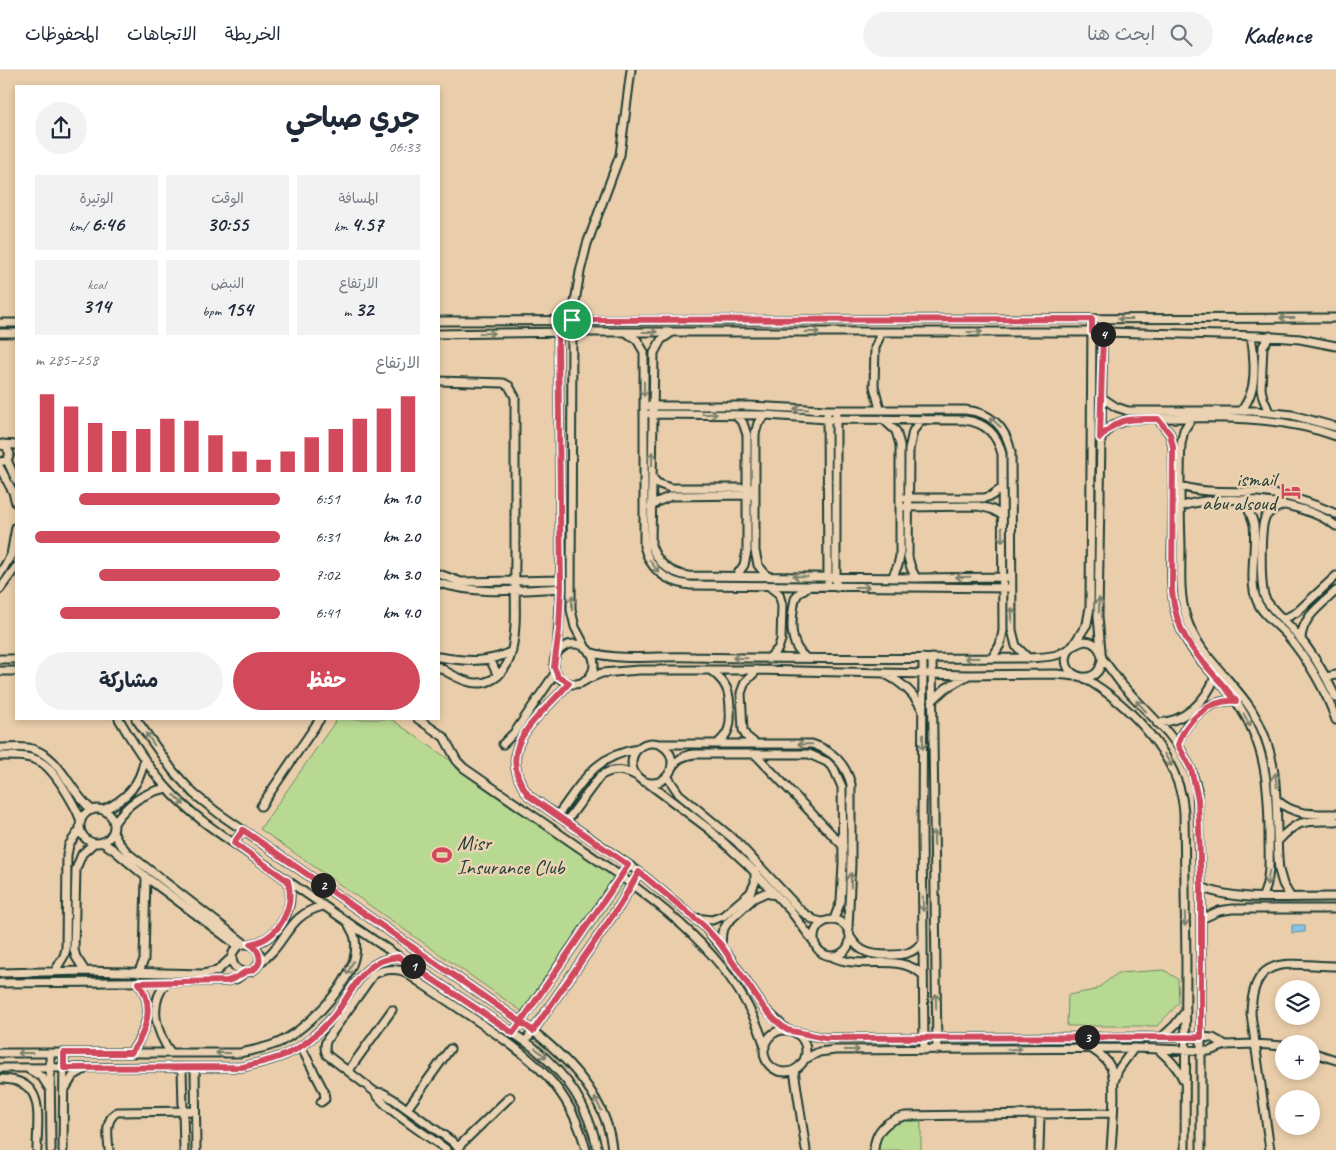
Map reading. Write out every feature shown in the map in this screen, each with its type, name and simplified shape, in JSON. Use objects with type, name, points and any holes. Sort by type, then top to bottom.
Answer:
[{"type":"street","points":[[585,680],[592,672],[594,662],[575,627],[572,610],[572,320],[587,244],[620,155],[631,70]]},
{"type":"street","points":[[440,321],[1336,318]]},
{"type":"street","points":[[1092,319],[1090,607],[1086,624],[1068,652],[1066,663],[1072,673],[1114,698],[1150,736],[1168,760],[1181,790],[1184,812],[1186,1150]]},
{"type":"street","points":[[558,320],[561,584],[557,653],[554,662],[556,672],[561,679],[569,683],[577,683],[602,673],[620,671],[757,670],[969,675],[1056,674],[1080,677],[1089,677],[1098,672],[1102,663],[1098,616],[1103,319]]},
{"type":"street","points":[[0,322],[15,323]]},
{"type":"street","points":[[440,334],[558,332],[1103,332],[1270,336],[1336,346]]},
{"type":"street","points":[[624,332],[636,340],[644,352],[644,546],[651,564],[663,577],[680,584],[1012,588]]},
{"type":"street","points":[[673,332],[661,340],[654,353],[651,545],[658,560],[664,566],[671,571],[688,576],[1011,577]]},
{"type":"street","points":[[879,332],[879,338],[874,351],[874,386],[880,410]]},
{"type":"street","points":[[0,333],[15,333]]},
{"type":"street","points":[[1242,410],[1253,386],[1253,348],[1251,336]]},
{"type":"street","points":[[1269,412],[1262,398],[1261,389],[1263,346],[1270,336]]},
{"type":"street","points":[[440,382],[503,383],[509,386],[515,397],[515,590],[512,650],[505,667],[498,676],[479,683],[465,682],[442,669],[451,659]]},
{"type":"street","points":[[1101,397],[1116,407],[1134,412],[1242,410],[1269,412],[1314,420],[1336,427]]},
{"type":"street","points":[[644,406],[749,406],[827,410],[965,410],[984,414],[1000,425],[1007,437],[1011,452],[1013,639],[1021,653],[1028,658]]},
{"type":"street","points":[[827,410],[832,577]]},
{"type":"street","points":[[832,587],[836,410]]},
{"type":"street","points":[[904,498],[909,444],[916,425],[924,419],[927,410]]},
{"type":"street","points":[[644,414],[734,414],[836,419],[974,421],[990,430],[998,441],[1002,454],[1003,638],[992,658]]},
{"type":"street","points":[[734,414],[743,423],[747,435],[756,559],[758,565],[767,576]]},
{"type":"street","points":[[738,575],[744,565],[747,551],[755,434],[758,423],[766,415]]},
{"type":"street","points":[[883,419],[892,426],[899,438],[908,557],[910,568],[916,578]]},
{"type":"street","points":[[1100,438],[1113,425],[1123,420],[1158,419],[1272,420],[1303,426],[1336,436]]},
{"type":"street","points":[[1158,419],[1170,434],[1173,447],[1172,591],[1180,628],[1188,644],[1236,701],[1248,721],[1258,744],[1268,781],[1269,871],[1263,896]]},
{"type":"street","points":[[1191,419],[1184,430],[1180,444],[1181,592],[1185,615],[1199,647],[1242,697],[1265,736],[1274,765],[1279,870],[1283,884],[1290,896]]},
{"type":"street","points":[[998,441],[1007,437]]},
{"type":"street","points":[[1,444],[15,444]]},
{"type":"street","points":[[1,444],[9,450],[8,457],[15,477]]},
{"type":"street","points":[[0,468],[15,499]]},
{"type":"street","points":[[652,477],[657,483],[670,488],[751,491]]},
{"type":"street","points":[[1180,486],[1198,490],[1260,492],[1279,495],[1336,514]]},
{"type":"street","points":[[904,498],[984,498],[991,496],[1002,488]]},
{"type":"street","points":[[651,507],[671,496],[751,491]]},
{"type":"street","points":[[1180,507],[1203,500],[1244,500],[1283,505],[1326,520],[1336,526]]},
{"type":"street","points":[[1244,500],[1252,517],[1254,528],[1254,589],[1256,599],[1261,608],[1284,631],[1308,662],[1327,697],[1336,720]]},
{"type":"street","points":[[1283,505],[1270,511],[1263,524],[1262,585],[1267,601],[1301,639],[1326,677],[1336,698]]},
{"type":"street","points":[[904,507],[978,506],[991,509],[1002,515]]},
{"type":"street","points":[[892,578],[900,556],[904,507]]},
{"type":"street","points":[[8,580],[0,574],[11,555],[15,532]]},
{"type":"street","points":[[0,589],[15,569]]},
{"type":"street","points":[[440,574],[461,582],[514,581],[561,584]]},
{"type":"street","points":[[1284,619],[1297,612],[1336,576]]},
{"type":"street","points":[[440,583],[460,589],[515,590],[561,584]]},
{"type":"street","points":[[768,659],[778,649],[781,640],[782,605],[778,594],[770,586]]},
{"type":"street","points":[[807,587],[795,599],[793,639],[797,650],[807,659]]},
{"type":"street","points":[[1301,639],[1303,627],[1308,617],[1336,591]]},
{"type":"street","points":[[557,653],[568,645],[577,644],[604,655],[620,657],[689,656],[768,659],[1028,658],[1058,655],[1072,646],[1088,642],[1096,646],[1123,686],[1178,745],[1191,769],[1196,789],[1201,887],[1201,1150]]},
{"type":"street","points":[[440,656],[451,659],[490,659],[502,656],[512,650]]},
{"type":"street","points":[[923,658],[924,1050]]},
{"type":"street","points":[[932,658],[937,1050]]},
{"type":"street","points":[[0,659],[15,659]]},
{"type":"street","points":[[490,659],[498,676]]},
{"type":"street","points":[[710,670],[724,683],[730,694],[731,724],[728,733],[718,743]]},
{"type":"street","points":[[756,744],[746,736],[743,730],[741,693],[748,677],[757,670]]},
{"type":"street","points":[[0,671],[15,671]]},
{"type":"street","points":[[503,744],[515,732],[556,672]]},
{"type":"street","points":[[882,673],[893,678],[911,693],[923,712]]},
{"type":"street","points":[[1326,677],[1336,674]]},
{"type":"street","points":[[933,700],[954,683],[969,675]]},
{"type":"street","points":[[1157,723],[1172,721],[1185,715],[1205,697],[1215,676]]},
{"type":"street","points":[[419,720],[444,737],[457,761],[464,768],[621,876],[674,917],[714,957],[741,995],[753,1016],[765,1047],[766,1058],[773,1068],[783,1072],[794,1070],[805,1059],[806,1049],[803,1039],[764,1008],[721,945],[695,918],[639,872],[529,796],[523,789],[517,773],[515,756],[518,741],[549,703],[569,683]]},
{"type":"street","points":[[1178,745],[1187,727],[1206,708],[1220,702],[1236,701]]},
{"type":"street","points":[[119,720],[144,760],[167,788],[202,821],[323,906],[526,1041],[553,1063],[570,1082],[586,1112],[593,1127],[598,1150]]},
{"type":"street","points":[[137,720],[173,771],[194,794],[218,813],[521,1022],[559,1053],[591,1091],[600,1107],[607,1124],[612,1150]]},
{"type":"street","points":[[261,806],[319,720]]},
{"type":"street","points":[[557,816],[598,763],[617,753],[638,749],[645,744],[812,744],[830,752],[844,766],[851,784],[850,910],[848,929]]},
{"type":"street","points":[[658,744],[670,754],[671,769]]},
{"type":"street","points":[[81,821],[74,805],[48,767],[38,760],[26,756],[4,756],[4,748],[27,748],[48,756],[80,799],[92,810]]},
{"type":"street","points":[[636,775],[632,761],[638,749]]},
{"type":"street","points":[[648,783],[658,782],[667,776],[678,760],[689,754],[809,754],[827,762],[834,769],[842,787],[843,846],[841,901],[834,919]]},
{"type":"street","points":[[754,754],[843,846]]},
{"type":"street","points":[[55,971],[66,949],[66,855],[74,836],[80,829],[81,821],[87,812],[104,810],[127,796],[136,785],[142,773],[144,760]]},
{"type":"street","points":[[566,822],[600,776],[606,772],[621,770],[636,775],[709,829],[755,871],[819,950],[853,964],[900,963],[913,967],[923,975]]},
{"type":"street","points":[[667,776],[678,794],[737,842],[801,911],[814,920],[822,922],[834,919],[842,922],[848,929],[851,938],[863,951],[874,955],[908,954],[914,951],[923,941]]},
{"type":"street","points":[[114,824],[131,802],[142,795],[167,788]]},
{"type":"street","points":[[1277,800],[1287,808],[1298,812],[1336,814]]},
{"type":"street","points":[[80,829],[85,838],[94,842],[102,842],[110,837],[114,824],[112,818],[104,810]]},
{"type":"street","points":[[1278,841],[1290,828],[1298,824],[1309,821],[1336,821]]},
{"type":"street","points":[[234,843],[243,830]]},
{"type":"street","points":[[113,832],[128,854],[244,944]]},
{"type":"street","points":[[86,971],[76,957],[74,950],[76,869],[82,854],[94,842]]},
{"type":"street","points":[[102,842],[146,877],[244,944],[258,950],[259,963]]},
{"type":"street","points":[[513,1033],[628,865]]},
{"type":"street","points":[[695,918],[712,920],[722,916],[750,893],[755,883],[755,871]]},
{"type":"street","points":[[526,1041],[620,905],[639,872]]},
{"type":"street","points":[[138,973],[144,960],[146,877]]},
{"type":"street","points":[[246,972],[236,968],[232,958],[233,951],[244,944],[260,942],[270,936],[286,916],[290,899],[288,881]]},
{"type":"street","points":[[1201,887],[1227,895],[1336,896]]},
{"type":"street","points":[[721,945],[722,932],[728,922],[754,898],[765,893],[776,895]]},
{"type":"street","points":[[0,983],[166,983],[236,979],[254,969],[274,950],[299,917],[310,910],[323,906]]},
{"type":"street","points":[[1201,919],[1212,913],[1232,909],[1336,909]]},
{"type":"street","points":[[0,1053],[240,1053],[260,1049],[280,1041],[310,1022],[324,1009],[352,968],[356,952],[354,935],[347,922]]},
{"type":"street","points":[[814,942],[815,933],[822,922]]},
{"type":"street","points":[[831,956],[845,952],[851,938]]},
{"type":"street","points":[[0,1068],[242,1067],[265,1062],[301,1047],[334,1015],[362,974],[373,964],[386,958],[399,957]]},
{"type":"street","points":[[0,973],[86,971],[208,974],[221,968],[232,958]]},
{"type":"street","points":[[1270,1150],[1251,1014],[1251,998],[1255,984],[1262,974],[1274,966],[1287,964],[1336,966]]},
{"type":"street","points":[[448,1150],[388,1107],[378,1098],[375,1092],[349,1070],[327,1055],[324,1046],[325,1042],[373,975],[387,969],[403,971],[517,1048],[539,1067],[561,1092],[580,1128],[586,1150]]},
{"type":"street","points":[[77,971],[77,984]]},
{"type":"street","points":[[131,1053],[141,1036],[147,1017],[145,991],[138,983]]},
{"type":"street","points":[[166,983],[160,990],[156,1003],[155,1017],[160,1036],[171,1053]]},
{"type":"street","points":[[349,1070],[392,1010]]},
{"type":"street","points":[[1162,1037],[1186,1011]]},
{"type":"street","points":[[765,1047],[767,1040],[772,1034],[779,1031],[791,1031],[825,1038],[1201,1037],[1213,1038],[1226,1045]]},
{"type":"street","points":[[805,1059],[827,1050],[1134,1048],[1212,1051],[1226,1045],[1275,1045]]},
{"type":"street","points":[[301,1047],[324,1091],[325,1099],[321,1102]]},
{"type":"street","points":[[1092,1048],[1103,1056],[1111,1068],[1114,1082],[1111,1150]]},
{"type":"street","points":[[1114,1082],[1118,1070],[1134,1048]]},
{"type":"street","points":[[407,1109],[450,1049]]},
{"type":"street","points":[[1158,1049],[1179,1070],[1185,1084]]},
{"type":"street","points":[[50,1053],[50,1150]]},
{"type":"street","points":[[63,1150],[64,1053]]},
{"type":"street","points":[[1320,1055],[1336,1060]]},
{"type":"street","points":[[26,1068],[35,1071],[42,1077],[48,1085],[50,1094]]},
{"type":"street","points":[[64,1094],[67,1084],[73,1076],[81,1070],[91,1068]]},
{"type":"street","points":[[182,1068],[184,1149],[196,1149],[195,1068]]},
{"type":"street","points":[[794,1070],[806,1150]]},
{"type":"street","points":[[0,1079],[11,1079],[21,1082],[30,1088],[35,1096],[37,1106],[37,1150]]},
{"type":"street","points":[[375,1092],[383,1094],[407,1109],[459,1148],[510,1097]]},
{"type":"street","points":[[108,1150],[108,1121],[116,1112],[195,1111]]},
{"type":"street","points":[[874,1150],[877,1135],[884,1125],[894,1118],[905,1116],[1113,1113]]},
{"type":"street","points":[[1039,1150],[1040,1114]]},
{"type":"street","points":[[429,1136],[435,1129]]},
{"type":"green space","name":"Misr Insurance Club","points":[[336,720],[392,720],[625,882],[530,1017],[260,829]]},
{"type":"green space","points":[[1164,970],[1178,979],[1179,1003],[1157,1026],[1067,1026],[1068,995],[1095,990],[1118,973]]},
{"type":"green space","points":[[921,1116],[921,1150],[874,1150],[884,1126],[896,1119]]},
{"type":"water","points":[[1292,925],[1305,925],[1305,932],[1292,933]]},
{"type":"place","name":"ismail abu alsoud","points":[[1291,491]]},
{"type":"place","name":"Misr Insurance Club","points":[[442,855]]},
{"type":"route","points":[[572,320],[572,332],[558,332],[561,588],[557,653],[554,662],[558,676],[569,683],[549,703],[518,741],[515,764],[523,789],[529,796],[628,865],[621,876],[521,1022],[513,1033],[399,957],[386,958],[373,964],[362,974],[334,1015],[309,1041],[301,1047],[265,1062],[242,1067],[64,1068],[64,1053],[131,1053],[139,1042],[147,1017],[145,991],[138,983],[227,981],[236,979],[257,966],[260,960],[258,950],[250,944],[265,939],[274,932],[286,916],[290,905],[290,893],[288,881],[234,843],[243,830],[328,888],[521,1022],[533,1031],[620,905],[639,872],[704,926],[731,958],[764,1008],[787,1030],[825,1038],[1201,1037],[1201,887],[1198,799],[1191,769],[1178,745],[1187,727],[1206,708],[1220,702],[1236,701],[1194,652],[1184,636],[1177,619],[1172,591],[1173,447],[1167,428],[1158,419],[1129,419],[1113,425],[1100,438],[1103,332],[1092,332],[1092,319],[572,320]]}]
